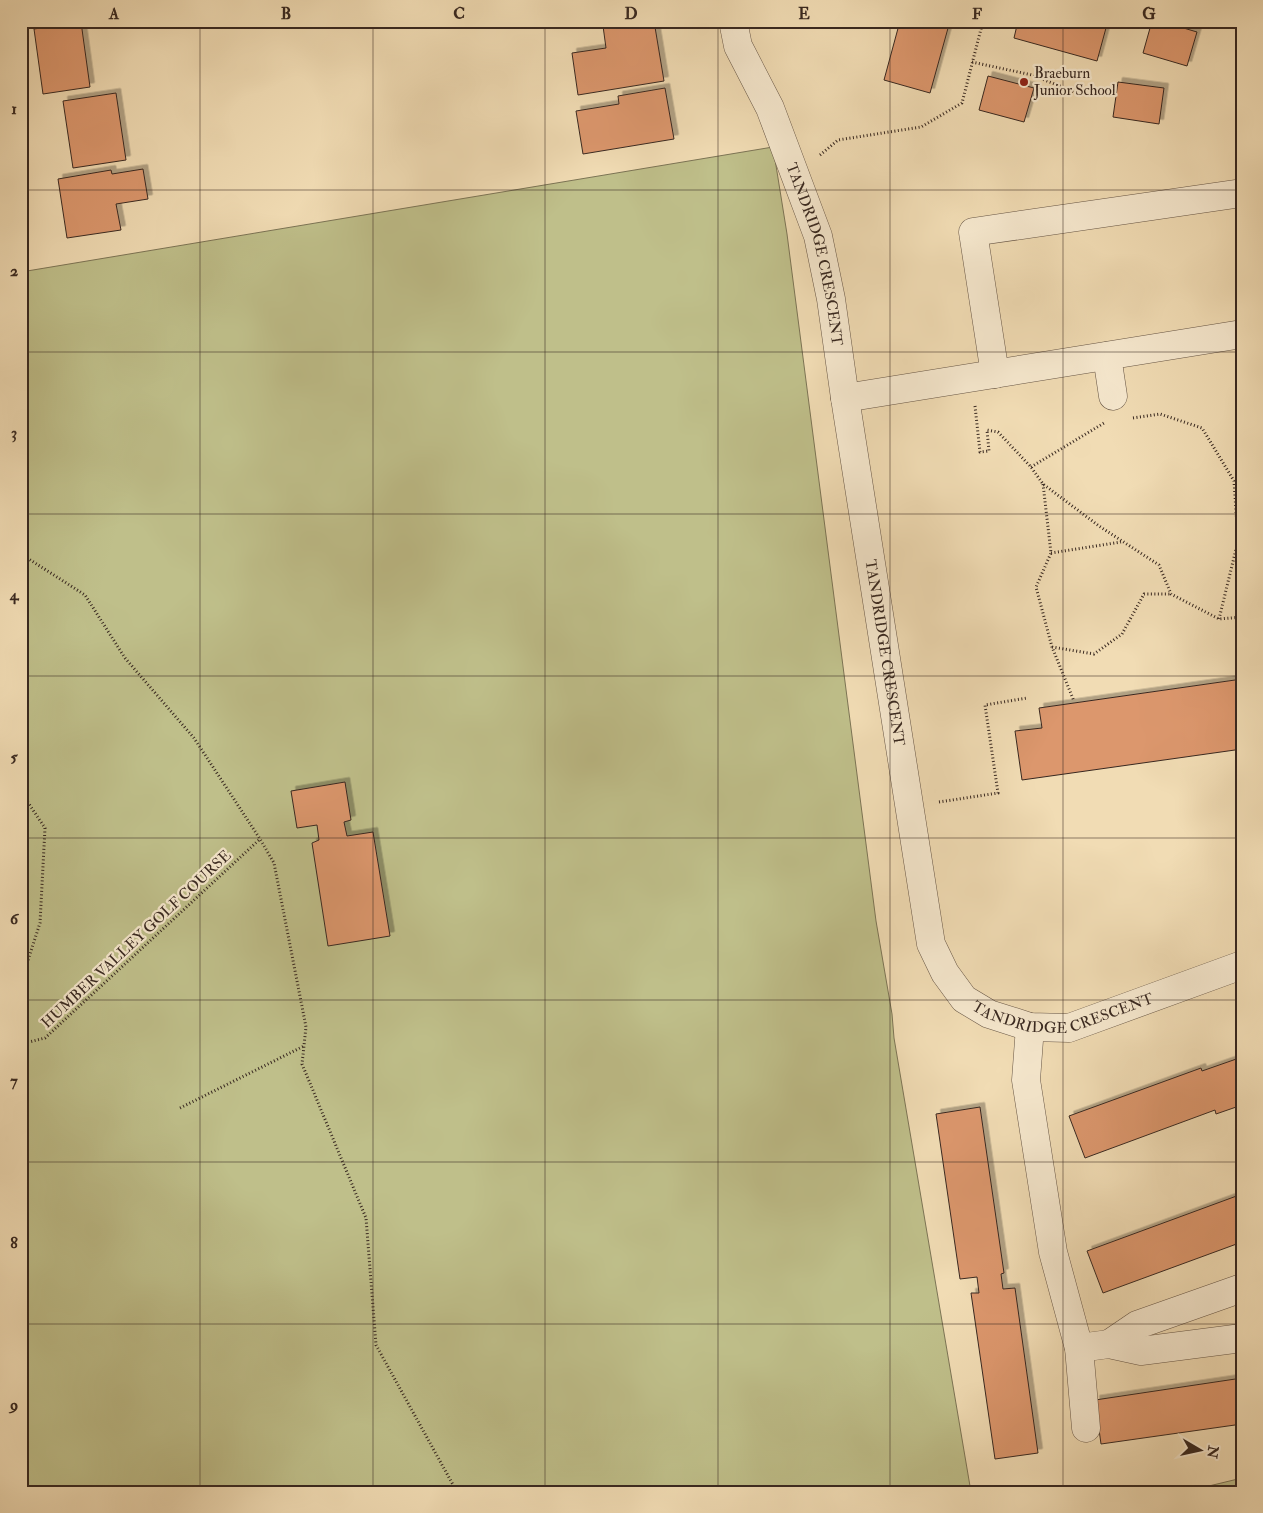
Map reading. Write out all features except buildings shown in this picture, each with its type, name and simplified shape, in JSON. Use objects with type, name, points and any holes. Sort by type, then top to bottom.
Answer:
[{"type":"street","name":"TANDRIDGE CRESCENT","points":[[733,21],[738,46],[770,108],[818,236],[831,299],[931,944],[945,973],[964,999],[989,1014],[1030,1028],[1069,1028],[1242,965]]},
{"type":"street","points":[[983,376],[973,232],[1242,192]]},
{"type":"street","points":[[845,398],[1242,334]]},
{"type":"street","points":[[1107,356],[1113,396]]},
{"type":"street","points":[[1030,1028],[1026,1080],[1054,1252],[1079,1348],[1086,1428]]},
{"type":"street","points":[[1109,1344],[1137,1326],[1242,1288]]},
{"type":"street","points":[[1079,1348],[1109,1344],[1141,1351],[1242,1338]]},
{"type":"path","points":[[796,175],[838,140],[921,127],[962,103],[983,21]]},
{"type":"path","points":[[972,62],[1032,75],[1080,94]]},
{"type":"path","points":[[983,376],[980,452],[990,450],[987,430],[998,432],[1031,467],[1043,484],[1099,526],[1159,565],[1171,594]]},
{"type":"path","points":[[1132,418],[1160,414],[1202,428],[1234,481],[1238,541],[1219,619]]},
{"type":"path","points":[[1031,467],[1104,423]]},
{"type":"path","points":[[1043,484],[1051,553],[1036,587],[1052,647],[1074,701]]},
{"type":"path","points":[[1051,553],[1122,542]]},
{"type":"path","points":[[21,554],[85,595],[125,658],[194,738],[274,863],[306,1027],[302,1064],[366,1218],[376,1345],[457,1492]]},
{"type":"path","points":[[1052,647],[1094,654],[1122,634],[1144,594],[1171,594],[1219,619],[1242,617]]},
{"type":"path","points":[[910,807],[998,794],[985,705],[1027,698]]},
{"type":"path","points":[[21,800],[27,801],[45,828],[40,923],[21,982]]},
{"type":"path","name":"HUMBER VALLEY GOLF COURSE","points":[[21,1044],[45,1038],[260,839]]},
{"type":"path","points":[[180,1108],[304,1046]]},
{"type":"green space","points":[[773,147],[787,234],[876,921],[971,1492],[21,1492],[21,272]]},
{"type":"green space","points":[[1242,1478],[1242,1492],[1184,1492]]},
{"type":"place","name":"Braeburn Junior School","points":[[1024,82]]}]
